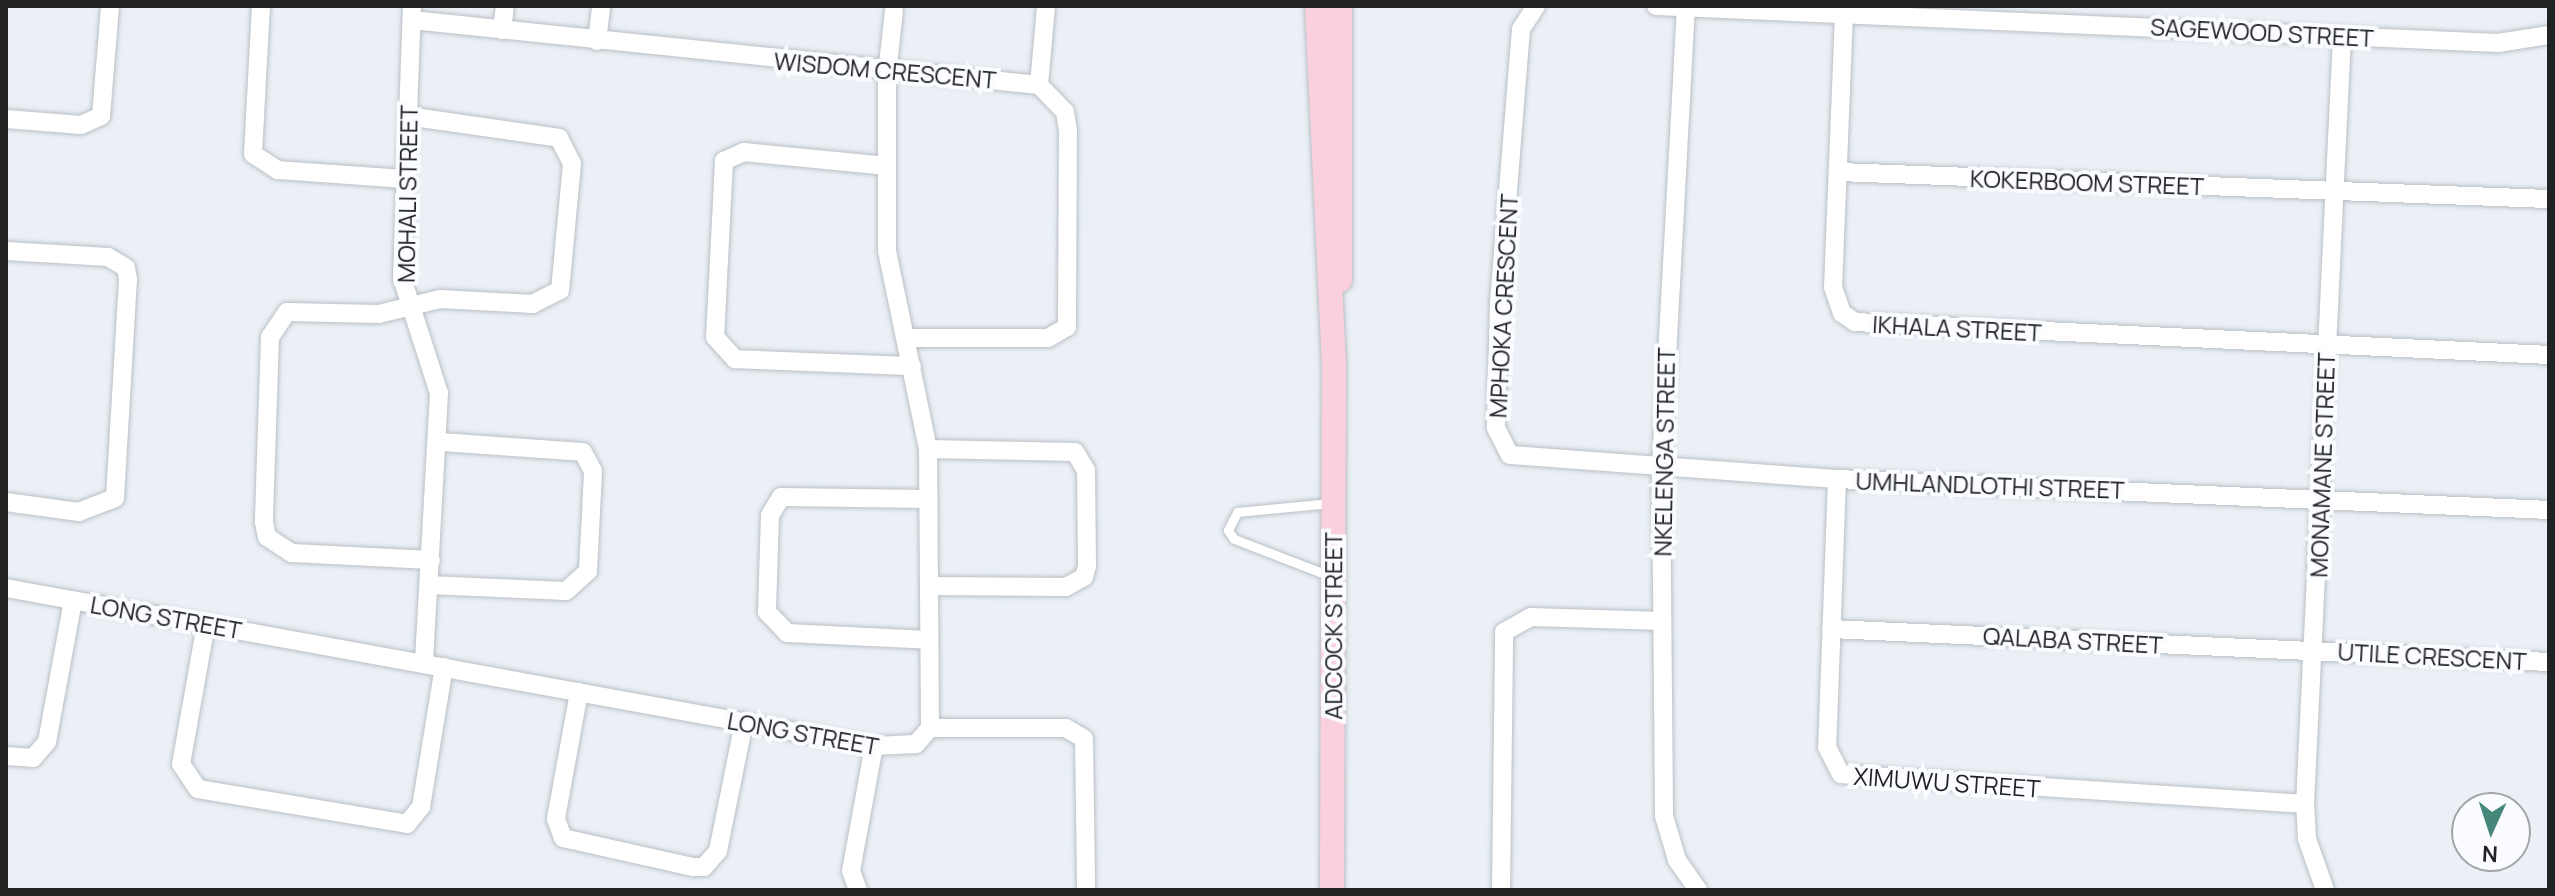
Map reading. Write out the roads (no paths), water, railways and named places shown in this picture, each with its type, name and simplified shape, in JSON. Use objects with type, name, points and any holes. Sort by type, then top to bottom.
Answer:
[{"type":"main road","name":"ADCOCK STREET","points":[[1317,6],[1334,362],[1332,890]]},
{"type":"main road","name":"ADCOCK STREET","points":[[1334,362],[1341,334],[1340,6]]},
{"type":"street","points":[[6,119],[81,125],[101,116],[110,6]]},
{"type":"street","points":[[261,6],[253,154],[278,170],[403,179]]},
{"type":"street","points":[[502,30],[505,6]]},
{"type":"street","points":[[597,41],[601,6]]},
{"type":"street","points":[[907,338],[1048,338],[1067,327],[1068,130],[1054,95],[1039,85],[1046,6]]},
{"type":"street","name":"MPHOKA CRESCENT","points":[[1536,6],[1521,29],[1499,303],[1500,443],[1525,459],[1661,468]]},
{"type":"street","points":[[1656,6],[1686,7]]},
{"type":"street","name":"NKELENGA STREET","points":[[1686,7],[1661,468],[1664,816],[1677,860],[1698,890]]},
{"type":"street","name":"SAGEWOOD STREET","points":[[1686,7],[2498,43],[2549,35]]},
{"type":"street","points":[[894,11],[887,74],[890,279],[907,338],[928,449],[930,728],[1066,728],[1084,739],[1086,890]]},
{"type":"street","name":"MOHALI STREET","points":[[412,13],[403,179],[408,306],[432,360],[439,442],[424,664]]},
{"type":"street","name":"WISDOM CRESCENT","points":[[412,13],[502,30],[597,41],[887,74],[927,69],[1039,85]]},
{"type":"street","name":"IKHALA STREET","points":[[1844,14],[1833,287],[1842,313],[1855,322],[2549,355]]},
{"type":"street","name":"MONAMANE STREET","points":[[2325,890],[2307,839],[2305,804],[2315,651],[2342,36]]},
{"type":"street","points":[[407,116],[545,132],[559,138],[572,164],[565,276],[549,301],[408,306],[379,314],[303,308],[275,322],[264,522],[267,537],[292,553],[431,560]]},
{"type":"street","points":[[887,166],[744,152],[724,161],[715,337],[735,359],[912,366]]},
{"type":"street","name":"KOKERBOOM STREET","points":[[1839,172],[2549,199]]},
{"type":"street","points":[[6,251],[108,257],[118,260],[128,279],[115,498],[79,512],[6,502]]},
{"type":"street","points":[[429,585],[566,591],[588,571],[593,471],[583,452],[439,442]]},
{"type":"street","points":[[928,449],[1075,452],[1086,470],[1087,566],[1084,577],[1066,587],[929,586]]},
{"type":"street","name":"UMHLANDLOTHI STREET","points":[[1661,468],[1837,479],[2320,499]]},
{"type":"street","name":"XIMUWU STREET","points":[[1837,479],[1827,747],[1841,774],[2305,804]]},
{"type":"street","points":[[928,499],[781,497],[770,515],[767,612],[787,633],[929,640]]},
{"type":"street","points":[[2320,499],[2549,510]]},
{"type":"street","name":"LONG STREET","points":[[6,588],[874,746],[916,744],[930,728]]},
{"type":"street","points":[[6,756],[33,758],[47,742],[73,600]]},
{"type":"street","points":[[1501,890],[1504,632],[1531,617],[1662,621]]},
{"type":"street","points":[[206,624],[182,775],[198,789],[228,795],[407,824],[421,807],[444,667]]},
{"type":"street","name":"QALABA STREET","points":[[1831,629],[2315,651]]},
{"type":"street","name":"UTILE CRESCENT","points":[[2315,651],[2549,662]]},
{"type":"street","points":[[579,692],[557,829],[573,843],[693,867],[704,867],[718,851],[744,722]]},
{"type":"street","points":[[858,890],[851,871],[874,746]]},
{"type":"lane","points":[[1333,503],[1237,512],[1228,530],[1234,539],[1333,577]]}]
